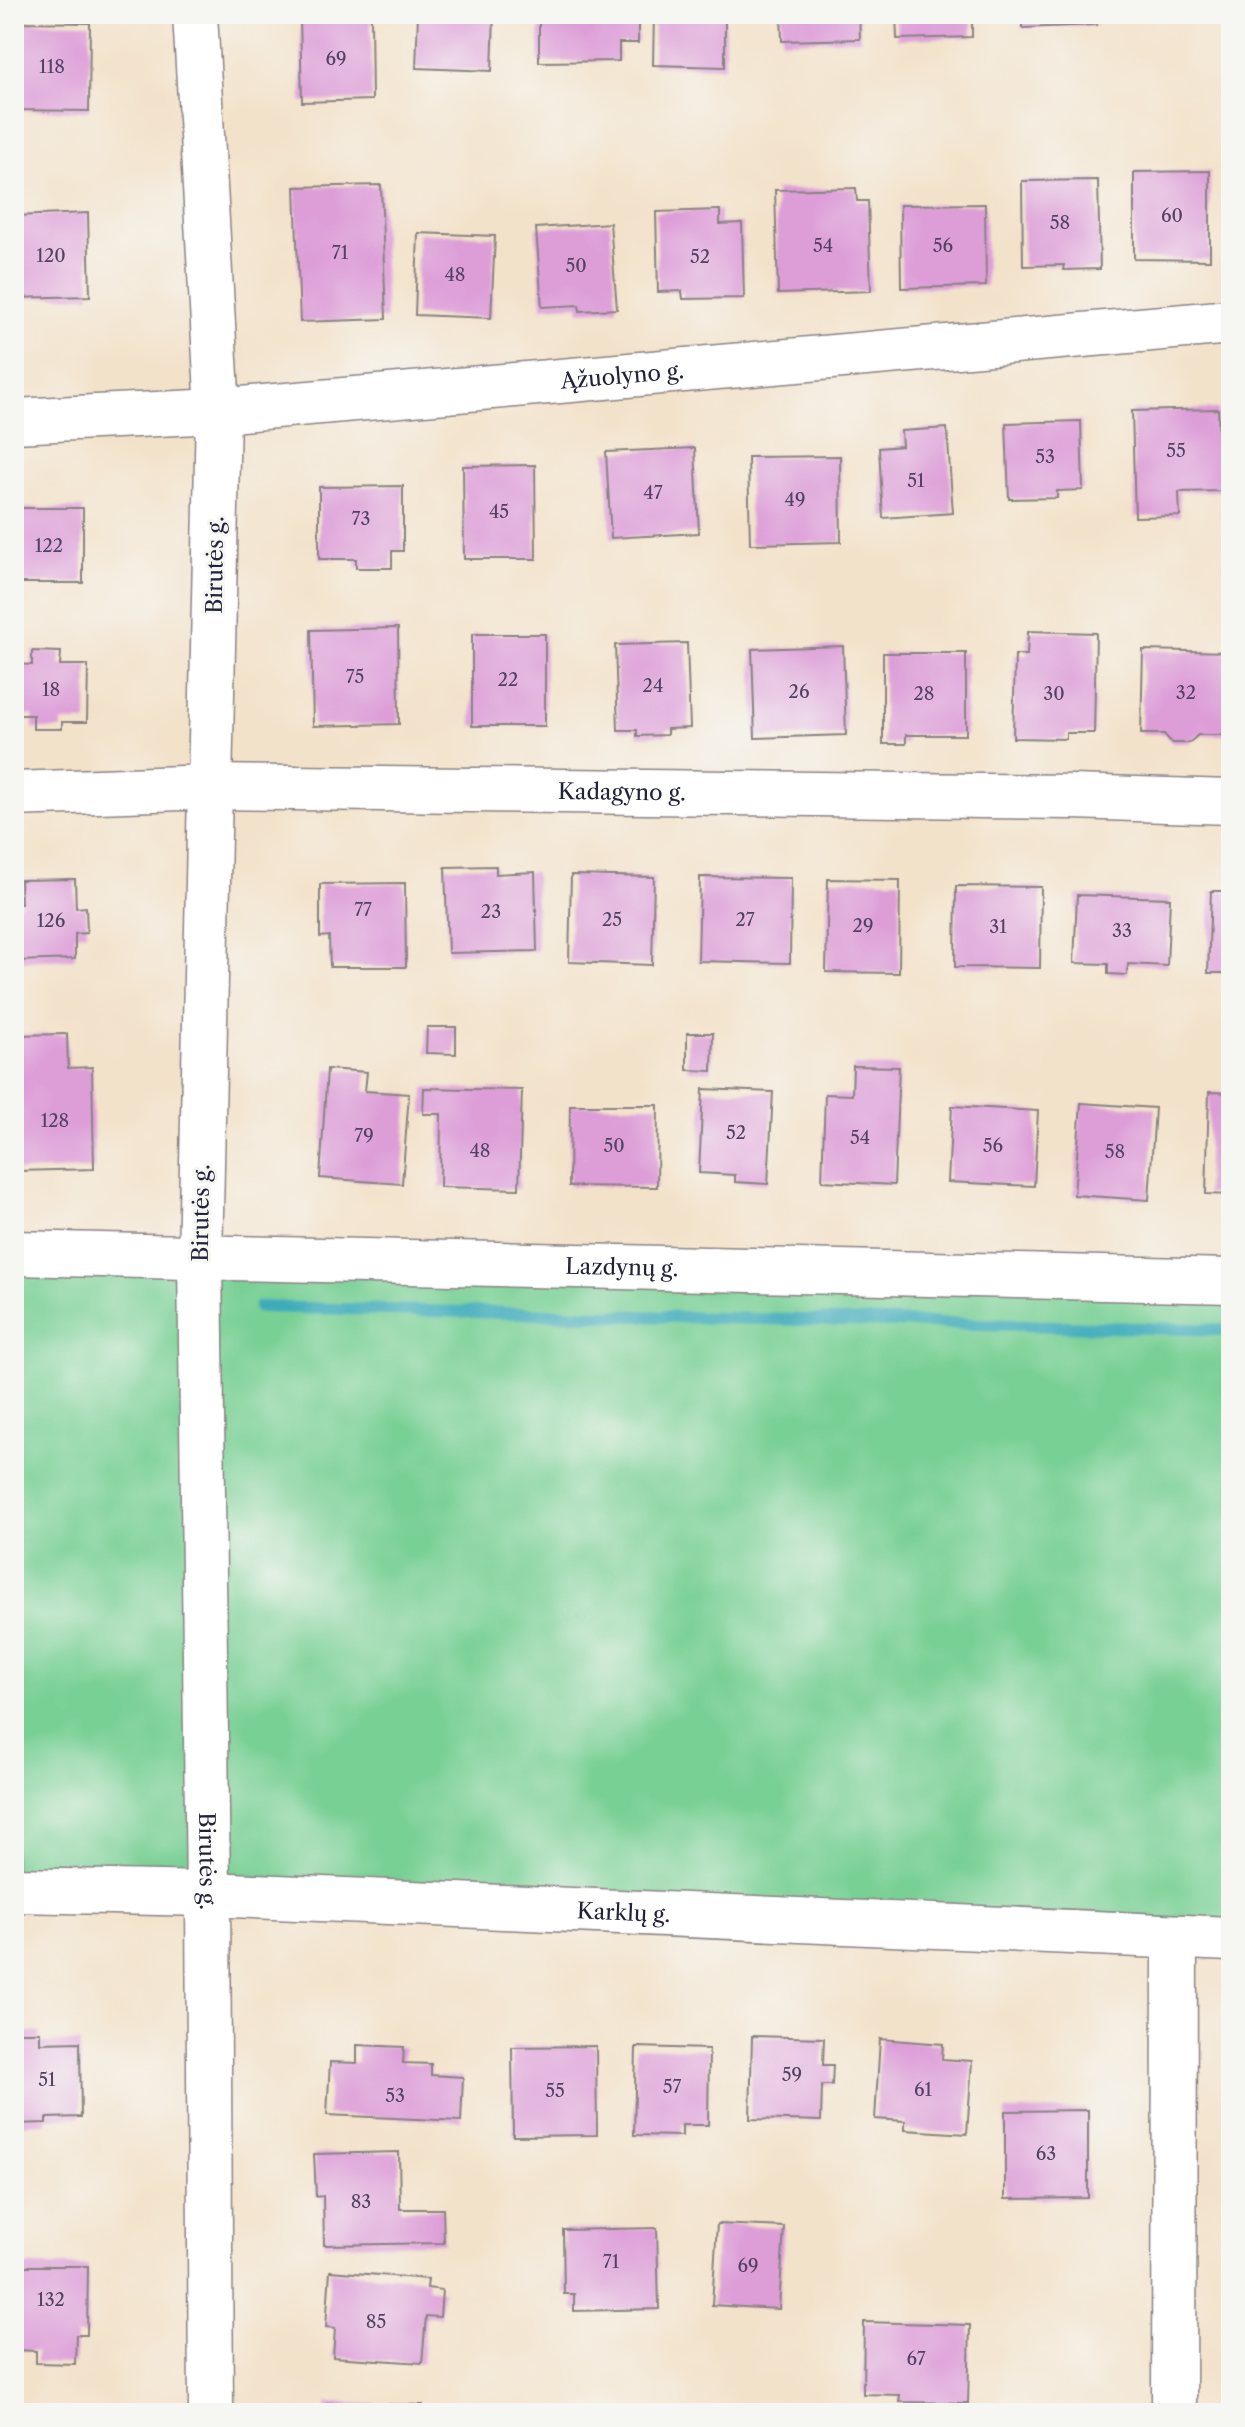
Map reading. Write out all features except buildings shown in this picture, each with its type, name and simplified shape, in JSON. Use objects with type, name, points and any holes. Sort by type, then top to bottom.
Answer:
[{"type":"street","name":"Birutės g.","points":[[195,14],[218,411],[200,1259],[211,2413]]},
{"type":"street","name":"Ąžuolyno g.","points":[[14,421],[218,411],[1231,322]]},
{"type":"street","name":"Kadagyno g.","points":[[14,794],[210,787],[1072,797],[1231,802]]},
{"type":"street","name":"Lazdynų g.","points":[[14,1253],[1231,1281]]},
{"type":"street","name":"Karklų g.","points":[[14,1890],[208,1894],[1231,1939]]},
{"type":"street","points":[[1174,2413],[1175,1938]]},
{"type":"green space","points":[[14,1253],[1231,1292],[1231,1939],[14,1890]]},
{"type":"waterway","points":[[259,1307],[1231,1330]]}]
